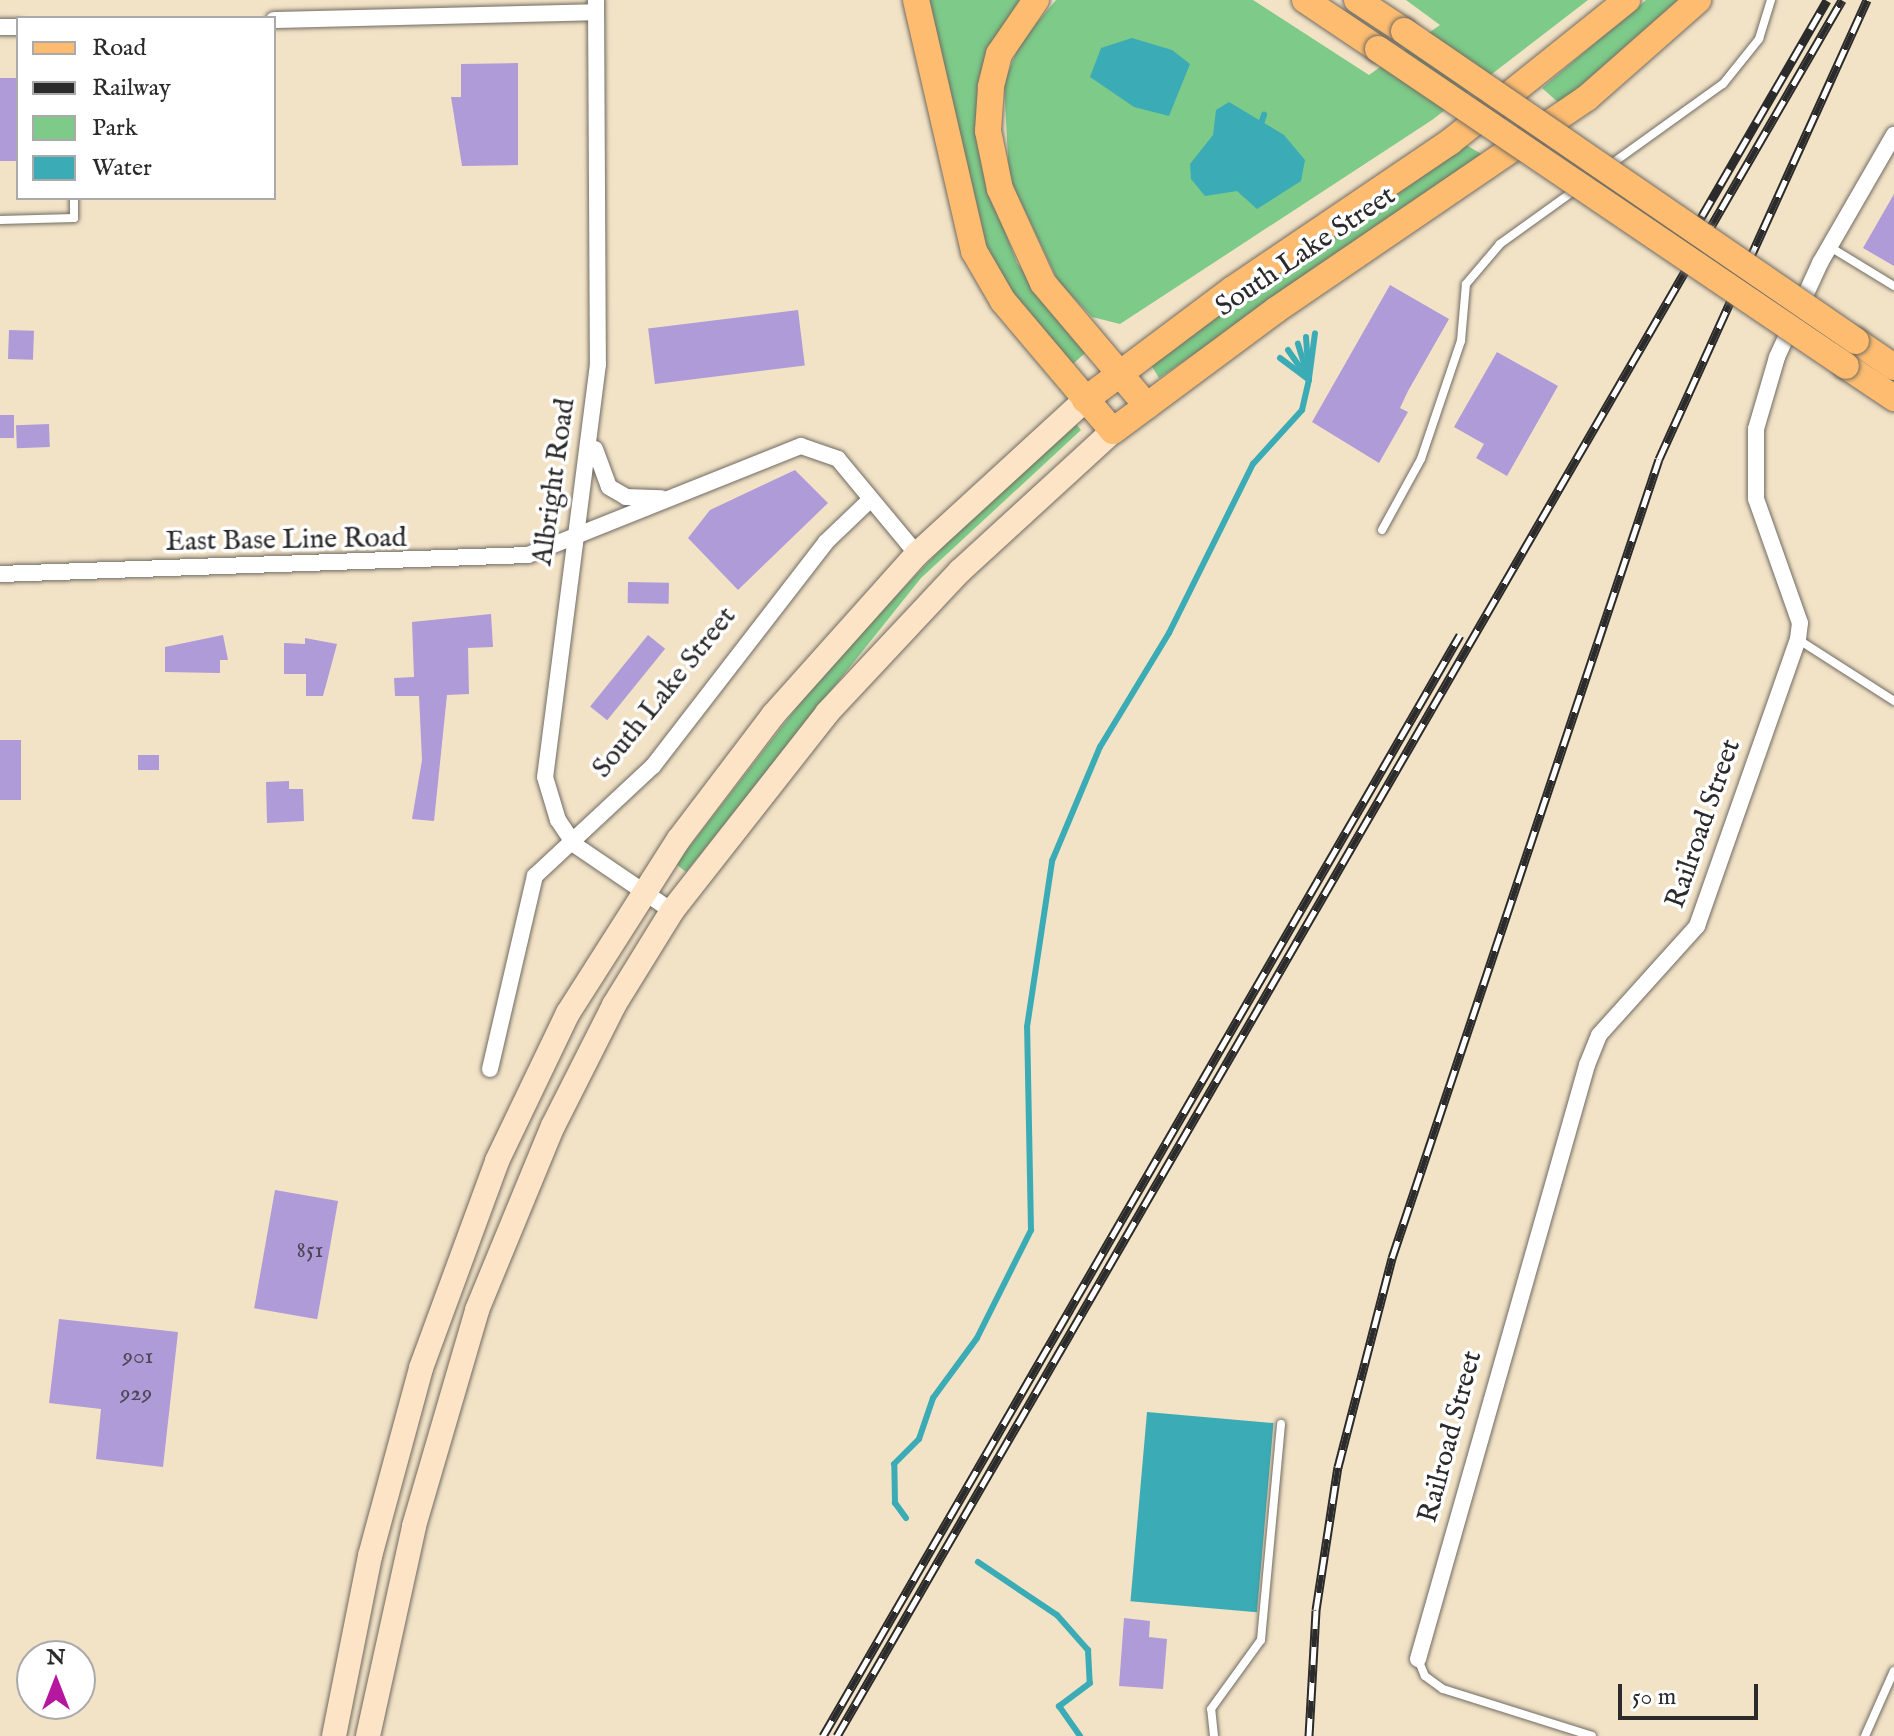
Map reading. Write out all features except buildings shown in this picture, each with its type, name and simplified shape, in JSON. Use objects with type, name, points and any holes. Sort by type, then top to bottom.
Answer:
[{"type":"main road","points":[[916,0],[974,251],[1003,301],[1113,431]]},
{"type":"main road","points":[[1036,0],[999,54],[988,105],[990,149],[1012,223],[1043,283],[1147,406]]},
{"type":"main road","points":[[1305,0],[1894,398]]},
{"type":"main road","points":[[1358,0],[1894,367]]},
{"type":"main road","name":"South Lake Street","points":[[334,1736],[387,1486],[448,1285],[527,1090],[642,893],[773,715],[917,554],[1085,400],[1120,371],[1450,142],[1627,0]]},
{"type":"main road","name":"South Lake Street","points":[[368,1736],[414,1526],[477,1310],[553,1126],[672,911],[827,713],[960,571],[1113,431],[1587,98],[1698,0]]},
{"type":"street","points":[[276,20],[596,6]]},
{"type":"street","name":"Albright Road","points":[[596,6],[592,431],[572,544],[544,763],[550,803],[575,845],[672,911]]},
{"type":"street","name":"Railroad Street","points":[[1418,1659],[1587,1065],[1599,1035],[1697,926],[1798,639],[1800,623],[1752,475],[1777,357],[1829,247],[1894,135]]},
{"type":"street","points":[[592,431],[609,487],[643,500],[679,496]]},
{"type":"street","name":"East Base Line Road","points":[[0,574],[450,562],[572,544],[776,453],[813,446],[838,459],[917,554]]},
{"type":"street","name":"South Lake Street","points":[[490,1069],[511,999],[529,886],[575,845],[653,766],[826,542],[870,500]]},
{"type":"lane","points":[[1382,530],[1421,459],[1461,341],[1466,284],[1500,244],[1723,84],[1759,39],[1771,0]]},
{"type":"lane","points":[[0,220],[74,218],[74,200]]},
{"type":"lane","points":[[1829,247],[1894,286]]},
{"type":"lane","points":[[1798,639],[1894,701]]},
{"type":"lane","points":[[1214,1736],[1211,1709],[1261,1640],[1281,1424]]},
{"type":"lane","points":[[1418,1659],[1425,1676],[1443,1689],[1592,1736]]},
{"type":"lane","points":[[1865,1736],[1894,1671]]},
{"type":"green space","points":[[928,0],[1020,0],[997,35],[988,186],[1017,263],[1085,353],[1073,364],[1015,296],[987,248]]},
{"type":"green space","points":[[1056,0],[1253,0],[1369,75],[1440,25],[1406,0],[1588,0],[1432,120],[1120,324],[1092,317],[1058,281],[1009,177],[1004,83],[1020,43]]},
{"type":"green space","points":[[1646,0],[1678,0],[1560,104],[1542,88]]},
{"type":"green space","points":[[1466,145],[1485,156],[1159,378],[1151,365],[1194,332]]},
{"type":"green space","points":[[1076,424],[1081,430],[921,578],[686,872],[676,864],[828,667],[964,525]]},
{"type":"water","points":[[1132,38],[1172,50],[1190,64],[1169,116],[1134,107],[1090,77],[1101,48]]},
{"type":"water","points":[[1229,102],[1284,135],[1305,160],[1301,181],[1257,209],[1237,191],[1205,196],[1191,179],[1190,164],[1213,135],[1216,110]]},
{"type":"water","points":[[1147,1412],[1274,1423],[1257,1612],[1130,1601]]},
{"type":"waterway","points":[[1260,127],[1264,115]]},
{"type":"waterway","points":[[1309,378],[1315,333]]},
{"type":"waterway","points":[[1306,337],[1308,364]]},
{"type":"waterway","points":[[906,1518],[895,1503],[894,1464],[919,1439],[933,1398],[977,1338],[1031,1230],[1027,1027],[1052,861],[1100,747],[1169,633],[1253,464],[1302,410],[1309,380],[1298,344]]},
{"type":"waterway","points":[[1288,350],[1305,374]]},
{"type":"waterway","points":[[1280,358],[1309,380]]},
{"type":"waterway","points":[[978,1562],[1057,1615],[1088,1650],[1090,1683],[1059,1706],[1080,1736]]},
{"type":"railway","points":[[1684,247],[1827,0]]},
{"type":"railway","points":[[837,1736],[1842,0]]},
{"type":"railway","points":[[1309,1736],[1316,1610],[1338,1467],[1392,1258],[1659,459],[1867,0]]},
{"type":"railway","points":[[823,1736],[1460,635]]}]
